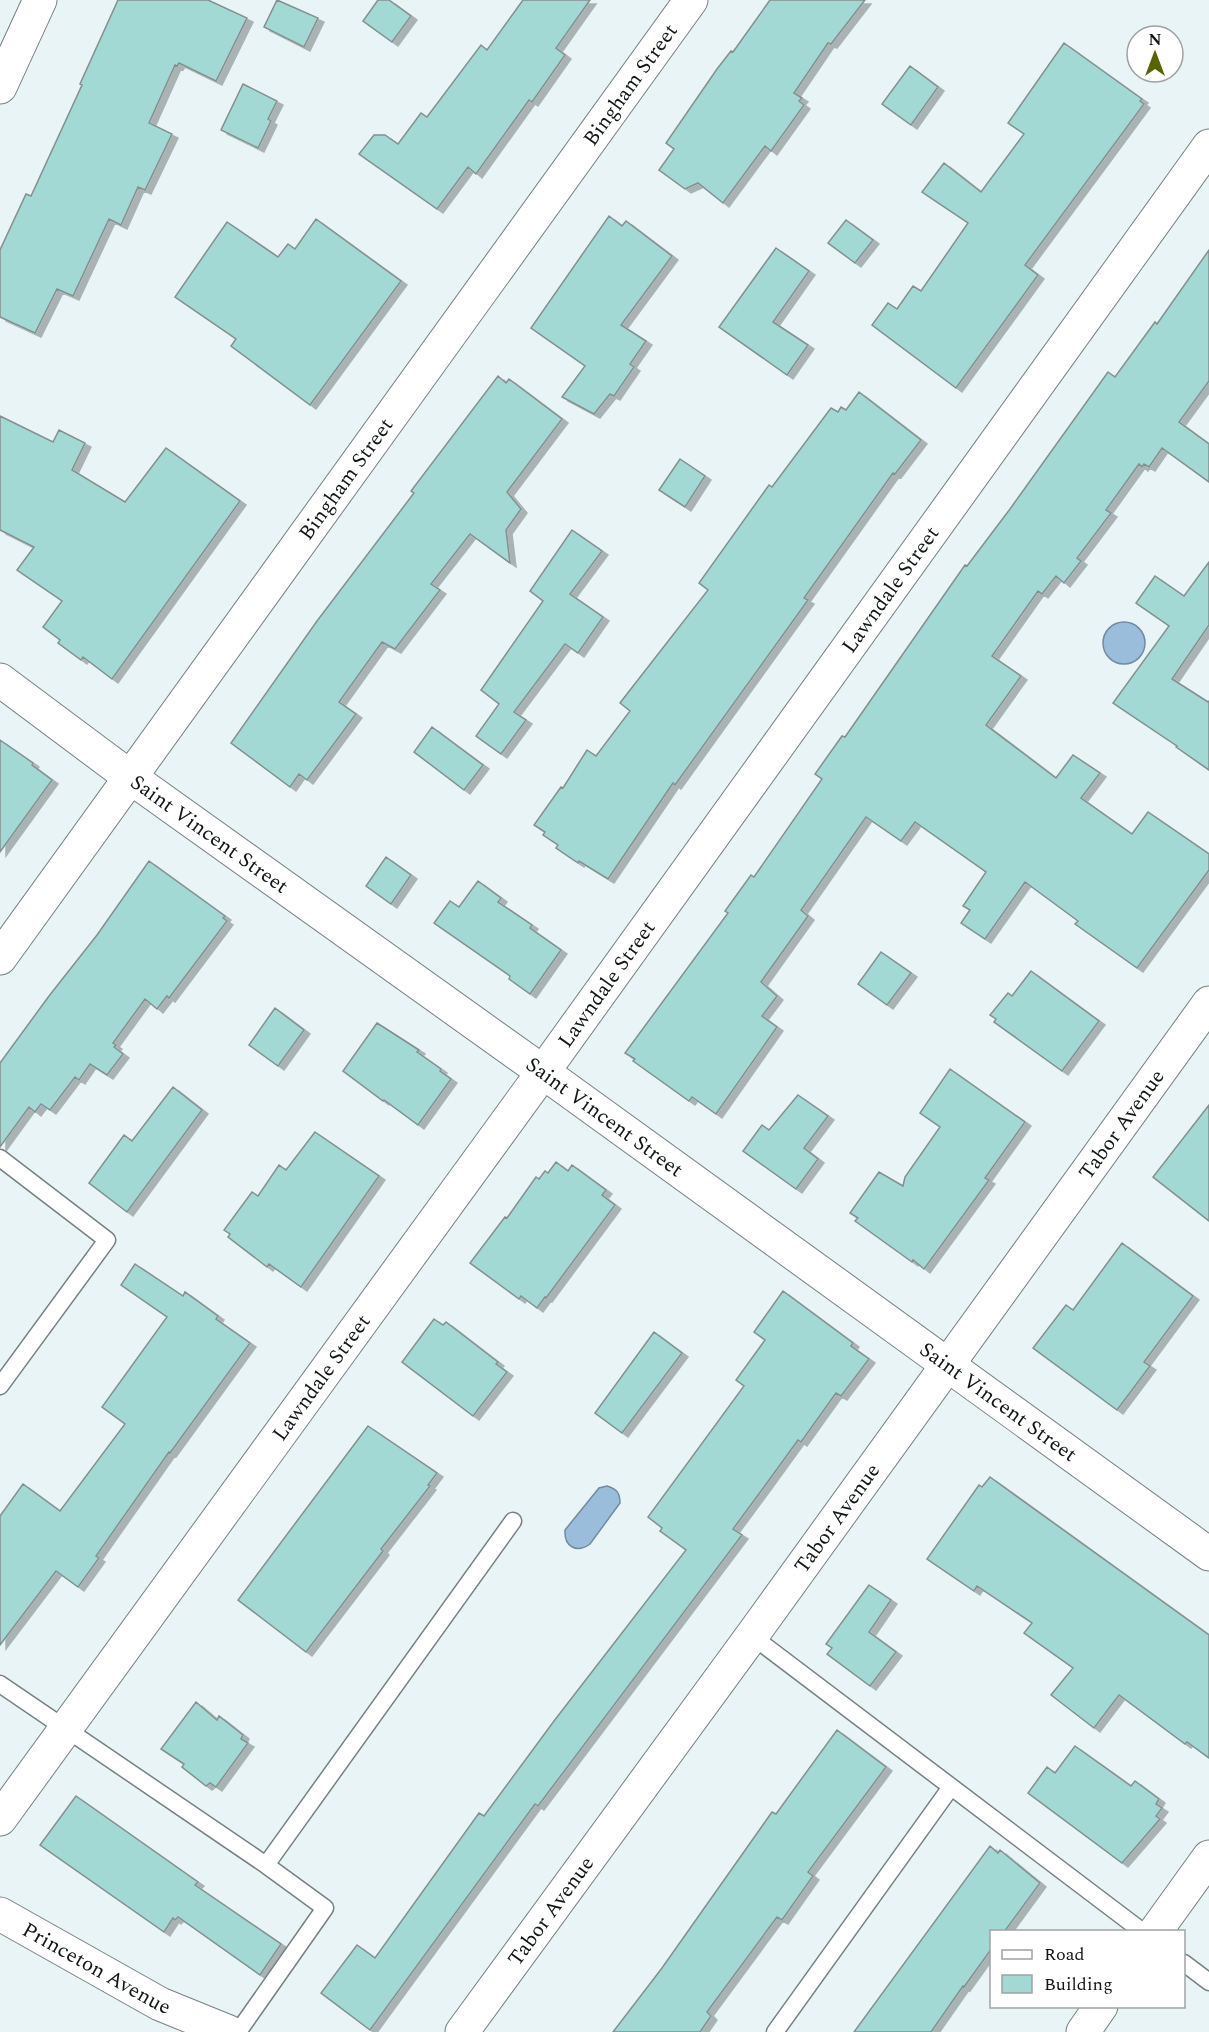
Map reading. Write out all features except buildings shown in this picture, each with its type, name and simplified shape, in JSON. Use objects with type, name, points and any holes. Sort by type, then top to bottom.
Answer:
[{"type":"street","points":[[0,87],[40,0]]},
{"type":"street","name":"Bingham Street","points":[[0,958],[691,0]]},
{"type":"street","name":"Lawndale Street","points":[[0,1819],[543,1072],[1209,146]]},
{"type":"street","name":"Saint Vincent Street","points":[[0,680],[130,777],[543,1072],[1209,1554]]},
{"type":"street","name":"Tabor Avenue","points":[[462,2032],[752,1636],[1209,1003]]},
{"type":"street","points":[[1156,1930],[1209,1857]]},
{"type":"street","name":"Princeton Avenue","points":[[0,1914],[160,2004],[229,2032]]},
{"type":"street","points":[[1083,2032],[1100,2008]]},
{"type":"lane","points":[[0,1158],[107,1240],[0,1386]]},
{"type":"lane","points":[[266,1865],[513,1521]]},
{"type":"lane","points":[[752,1636],[1140,1930]]},
{"type":"lane","points":[[0,1684],[266,1865],[325,1908],[238,2032]]},
{"type":"lane","points":[[775,2032],[951,1787]]},
{"type":"lane","points":[[1185,1964],[1209,1982]]},
{"type":"water","points":[[1124,622],[1132,623],[1139,628],[1144,635],[1144,651],[1139,658],[1132,663],[1124,664],[1116,663],[1109,658],[1104,651],[1103,643],[1104,635],[1109,628],[1116,623]]},
{"type":"water","points":[[607,1486],[617,1492],[620,1503],[590,1544],[580,1548],[572,1547],[565,1536],[565,1530],[599,1488]]}]
